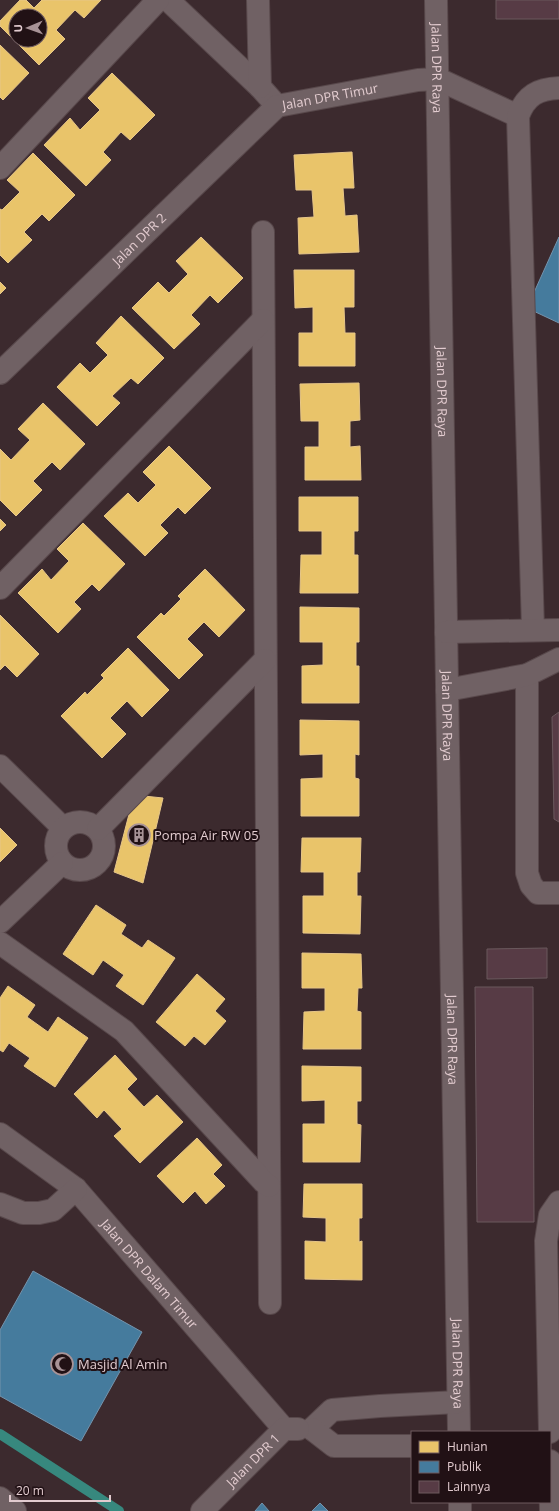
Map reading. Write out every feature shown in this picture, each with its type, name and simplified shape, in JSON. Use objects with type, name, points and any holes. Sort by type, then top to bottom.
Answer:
[{"type":"street","points":[[0,168],[158,0]]},
{"type":"street","name":"Jalan DPR Timur","points":[[168,0],[260,87],[277,106],[418,80],[438,80]]},
{"type":"street","points":[[258,0],[260,87]]},
{"type":"street","name":"Jalan DPR Raya","points":[[436,0],[459,1431]]},
{"type":"street","points":[[438,80],[518,116]]},
{"type":"street","points":[[533,629],[518,116],[522,105],[531,96],[544,88],[559,88]]},
{"type":"street","name":"Jalan DPR 2","points":[[0,373],[277,106]]},
{"type":"street","points":[[263,232],[270,1303]]},
{"type":"street","points":[[0,588],[263,320]]},
{"type":"street","points":[[446,632],[533,629],[559,630]]},
{"type":"street","points":[[98,829],[265,660]]},
{"type":"street","points":[[447,690],[527,675],[559,660]]},
{"type":"street","points":[[527,675],[527,873],[531,885],[538,893],[559,893]]},
{"type":"street","points":[[0,766],[63,828]]},
{"type":"street","points":[[81,822],[90,824],[98,829],[103,838],[105,847],[97,864],[89,869],[79,871],[62,863],[57,855],[56,845],[58,836],[63,828],[71,823],[81,822]]},
{"type":"street","points":[[0,922],[62,863]]},
{"type":"street","points":[[0,943],[124,1031],[264,1182],[270,1186]]},
{"type":"street","name":"Jalan DPR Dalam Timur","points":[[0,1134],[76,1189],[284,1429]]},
{"type":"street","points":[[0,1204],[23,1213],[39,1213],[53,1210],[76,1189]]},
{"type":"street","points":[[550,1431],[546,1240],[550,1215],[559,1202]]},
{"type":"street","points":[[411,1446],[334,1446],[312,1429],[332,1410],[458,1402]]},
{"type":"street","name":"Jalan DPR 1","points":[[203,1510],[284,1429],[312,1429]]},
{"type":"building: Hunian","points":[[20,0],[26,0],[34,8],[12,8]]},
{"type":"building: Hunian","points":[[42,0],[101,0],[84,18],[75,10],[56,30],[65,39],[39,65],[22,48],[48,48],[48,8],[34,8]]},
{"type":"building: Hunian","points":[[8,13],[8,34],[0,26],[0,21]]},
{"type":"building: Hunian","points":[[0,45],[29,73],[3,100],[0,97]]},
{"type":"building: Hunian","points":[[112,73],[155,115],[130,140],[121,132],[103,152],[111,160],[86,186],[44,145],[70,118],[80,130],[100,110],[88,98]]},
{"type":"building: Hunian","points":[[352,152],[354,188],[343,188],[345,216],[357,215],[359,252],[299,254],[298,218],[314,217],[312,190],[296,190],[294,155]]},
{"type":"building: Hunian","points":[[33,153],[75,195],[49,221],[42,214],[24,232],[32,240],[8,263],[0,255],[0,209],[2,210],[20,192],[7,180]]},
{"type":"building: Hunian","points":[[201,237],[243,278],[218,303],[210,295],[191,315],[200,324],[174,349],[132,308],[158,282],[169,293],[188,274],[176,261]]},
{"type":"building: Hunian","points":[[294,270],[354,270],[354,307],[344,307],[345,333],[355,333],[355,366],[299,366],[299,333],[313,333],[313,307],[295,308]]},
{"type":"building: Hunian","points":[[0,282],[6,288],[0,294]]},
{"type":"building: Hunian","points":[[121,316],[164,358],[138,384],[131,378],[112,396],[120,403],[97,426],[57,387],[80,363],[90,373],[108,355],[96,343]]},
{"type":"building: Hunian","points":[[359,383],[360,420],[350,421],[350,447],[360,446],[361,480],[305,480],[305,447],[319,447],[319,421],[301,421],[300,384]]},
{"type":"building: Hunian","points":[[43,403],[85,444],[60,470],[52,462],[33,481],[42,490],[16,516],[0,500],[0,449],[11,460],[30,440],[18,429]]},
{"type":"building: Hunian","points":[[169,446],[211,488],[185,514],[178,507],[160,525],[168,533],[145,556],[104,516],[128,493],[138,503],[156,485],[143,472]]},
{"type":"building: Hunian","points":[[299,497],[358,497],[358,531],[354,531],[354,555],[358,555],[358,593],[300,593],[301,555],[322,555],[322,531],[299,531]]},
{"type":"building: Hunian","points":[[0,519],[6,525],[0,531]]},
{"type":"building: Hunian","points":[[83,523],[125,564],[99,591],[92,584],[74,602],[81,609],[58,633],[18,593],[42,569],[51,580],[69,561],[57,549]]},
{"type":"building: Hunian","points":[[205,569],[245,610],[219,637],[204,622],[187,639],[203,655],[179,679],[137,637],[161,613],[164,616],[181,599],[178,596]]},
{"type":"building: Hunian","points":[[300,607],[359,608],[359,642],[356,642],[356,666],[359,666],[359,703],[302,703],[302,666],[323,665],[323,642],[300,642]]},
{"type":"building: Hunian","points":[[0,615],[39,654],[17,677],[5,665],[0,670]]},
{"type":"building: Hunian","points":[[128,648],[169,690],[142,717],[127,701],[110,718],[126,734],[102,758],[61,716],[85,692],[87,695],[104,678],[101,675]]},
{"type":"building: Hunian","points":[[300,720],[359,721],[359,755],[355,754],[355,778],[359,779],[359,816],[301,816],[301,779],[323,778],[323,754],[300,755]]},
{"type":"building: Hunian","name":"Pompa Air RW 05","points":[[134,795],[163,798],[143,883],[114,872]]},
{"type":"building: Hunian","points":[[0,828],[17,845],[0,862]]},
{"type":"building: Hunian","points":[[302,838],[361,838],[360,872],[357,872],[357,896],[361,896],[360,934],[303,933],[303,896],[324,896],[324,872],[301,872]]},
{"type":"building: Hunian","points":[[96,905],[126,925],[121,934],[142,948],[148,940],[175,958],[143,1005],[116,986],[124,975],[103,960],[93,975],[63,954]]},
{"type":"building: Hunian","points":[[302,953],[361,954],[362,988],[358,988],[357,1011],[361,1012],[361,1049],[303,1049],[304,1012],[325,1011],[325,988],[302,988]]},
{"type":"building: Hunian","points":[[197,974],[225,999],[215,1011],[226,1021],[205,1045],[194,1036],[185,1046],[156,1022]]},
{"type":"building: Hunian","points":[[8,986],[35,1005],[27,1017],[48,1032],[58,1017],[88,1038],[55,1087],[24,1066],[30,1058],[9,1043],[3,1052],[0,1050],[0,998]]},
{"type":"building: Hunian","points":[[115,1055],[137,1079],[127,1089],[144,1107],[157,1095],[183,1122],[140,1163],[114,1136],[122,1129],[104,1110],[97,1118],[74,1094]]},
{"type":"building: Hunian","points":[[302,1066],[361,1067],[361,1101],[357,1101],[357,1124],[361,1125],[360,1162],[303,1162],[303,1124],[325,1124],[325,1100],[302,1101]]},
{"type":"building: Hunian","points":[[197,1138],[222,1165],[213,1174],[225,1186],[206,1204],[195,1191],[183,1203],[157,1176]]},
{"type":"building: Hunian","points":[[304,1184],[362,1184],[362,1218],[359,1218],[359,1242],[362,1241],[362,1280],[305,1279],[305,1241],[326,1242],[326,1218],[303,1217]]},
{"type":"building: Publik","points":[[559,237],[559,323],[527,308]]},
{"type":"building: Publik","name":"Masjid Al Amin","points":[[33,1271],[142,1332],[81,1441],[0,1396],[0,1330]]},
{"type":"building: Publik","points":[[262,1503],[269,1511],[255,1511]]},
{"type":"building: Publik","points":[[320,1503],[328,1511],[312,1511]]},
{"type":"building: Lainnya","points":[[496,0],[559,0],[559,19],[496,19]]},
{"type":"building: Lainnya","points":[[559,712],[559,822],[554,819],[552,717]]},
{"type":"building: Lainnya","points":[[547,948],[547,978],[487,979],[487,949]]},
{"type":"building: Lainnya","points":[[475,987],[533,987],[534,1222],[477,1222]]},
{"type":"waterway","points":[[0,1434],[119,1511]]},
{"type":"place","name":"Pompa Air RW 05","points":[[139,835]]},
{"type":"place","name":"Masjid Al Amin","points":[[62,1364]]}]
